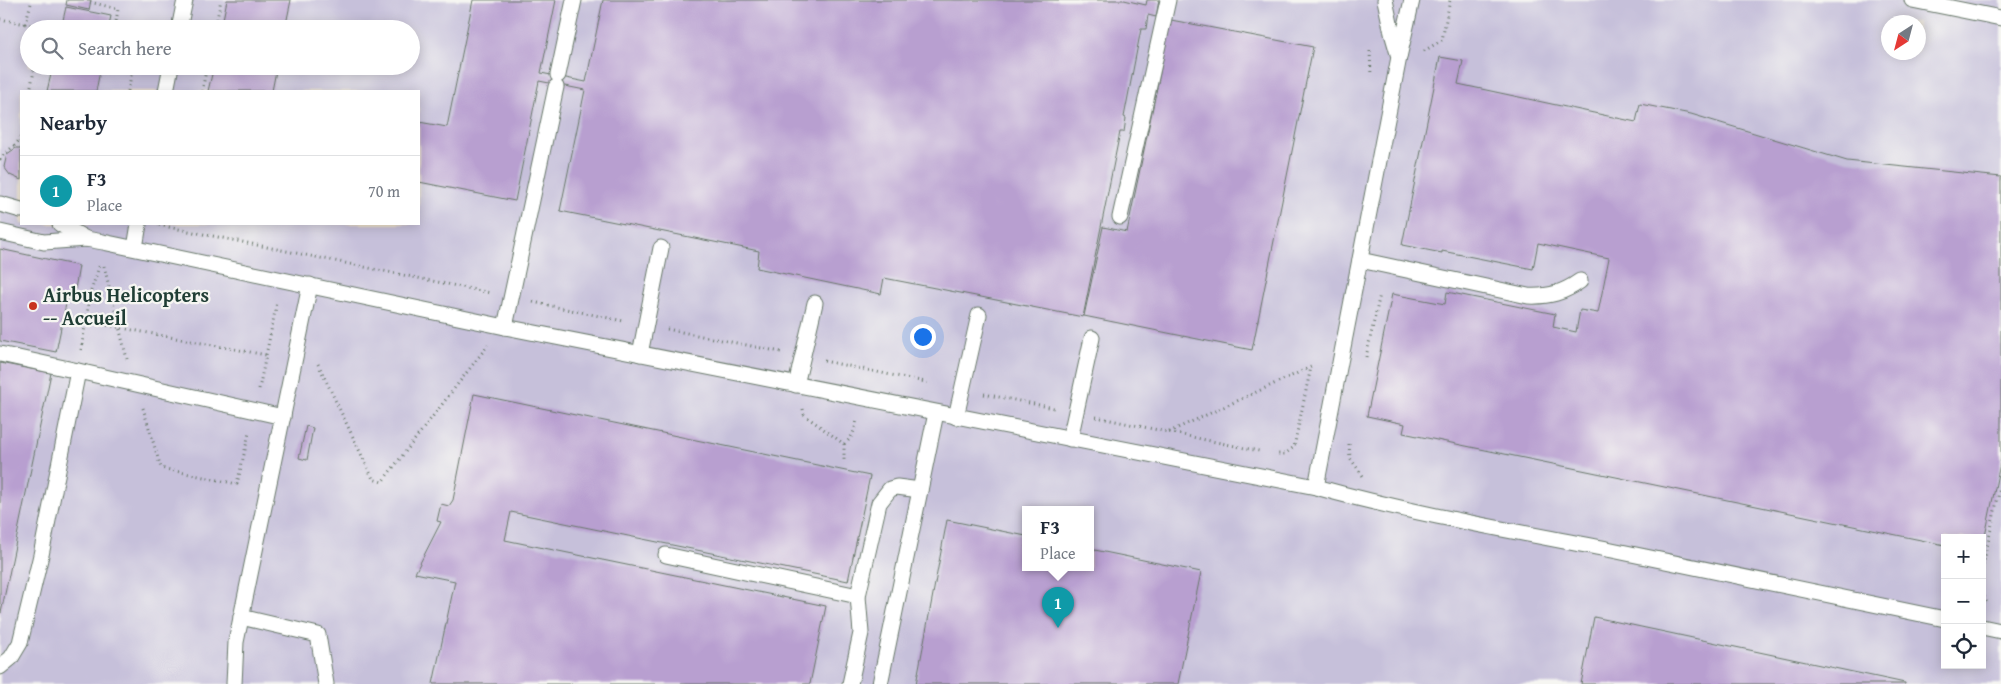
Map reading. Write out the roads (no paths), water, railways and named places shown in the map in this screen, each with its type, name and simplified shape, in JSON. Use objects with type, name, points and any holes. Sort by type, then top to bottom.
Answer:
[{"type":"lane","points":[[181,20],[185,0]]},
{"type":"lane","points":[[504,327],[574,0]]},
{"type":"lane","points":[[1120,217],[1168,0]]},
{"type":"lane","points":[[1385,0],[1399,57]]},
{"type":"lane","points":[[1316,488],[1399,57],[1412,0]]},
{"type":"lane","points":[[1912,0],[2001,18]]},
{"type":"lane","points":[[166,90],[169,75]]},
{"type":"lane","points":[[0,204],[20,210]]},
{"type":"lane","points":[[62,225],[86,238],[504,327],[1316,488],[1350,497],[1941,618]]},
{"type":"lane","points":[[134,248],[139,225]]},
{"type":"lane","points":[[0,232],[44,242],[86,238]]},
{"type":"lane","points":[[640,354],[661,248]]},
{"type":"lane","points":[[1360,260],[1528,296],[1555,294],[1566,290],[1580,281]]},
{"type":"lane","points":[[234,684],[236,642],[310,285]]},
{"type":"lane","points":[[796,385],[815,304]]},
{"type":"lane","points":[[956,417],[979,315]]},
{"type":"lane","points":[[1070,439],[1092,338]]},
{"type":"lane","points":[[0,354],[283,417]]},
{"type":"lane","points":[[0,667],[11,658],[20,643],[41,554],[78,371]]},
{"type":"lane","points":[[880,684],[936,413]]},
{"type":"lane","points":[[850,684],[861,633],[858,596],[879,503],[884,494],[890,489],[897,487],[920,490]]},
{"type":"lane","points":[[666,555],[858,596]]},
{"type":"lane","points":[[241,618],[318,635],[326,684]]},
{"type":"lane","points":[[1986,628],[2001,631]]},
{"type":"place","name":"Airbus Helicopters -- Accueil","points":[[33,306]]},
{"type":"place","name":"F3","points":[[1058,628]]}]
